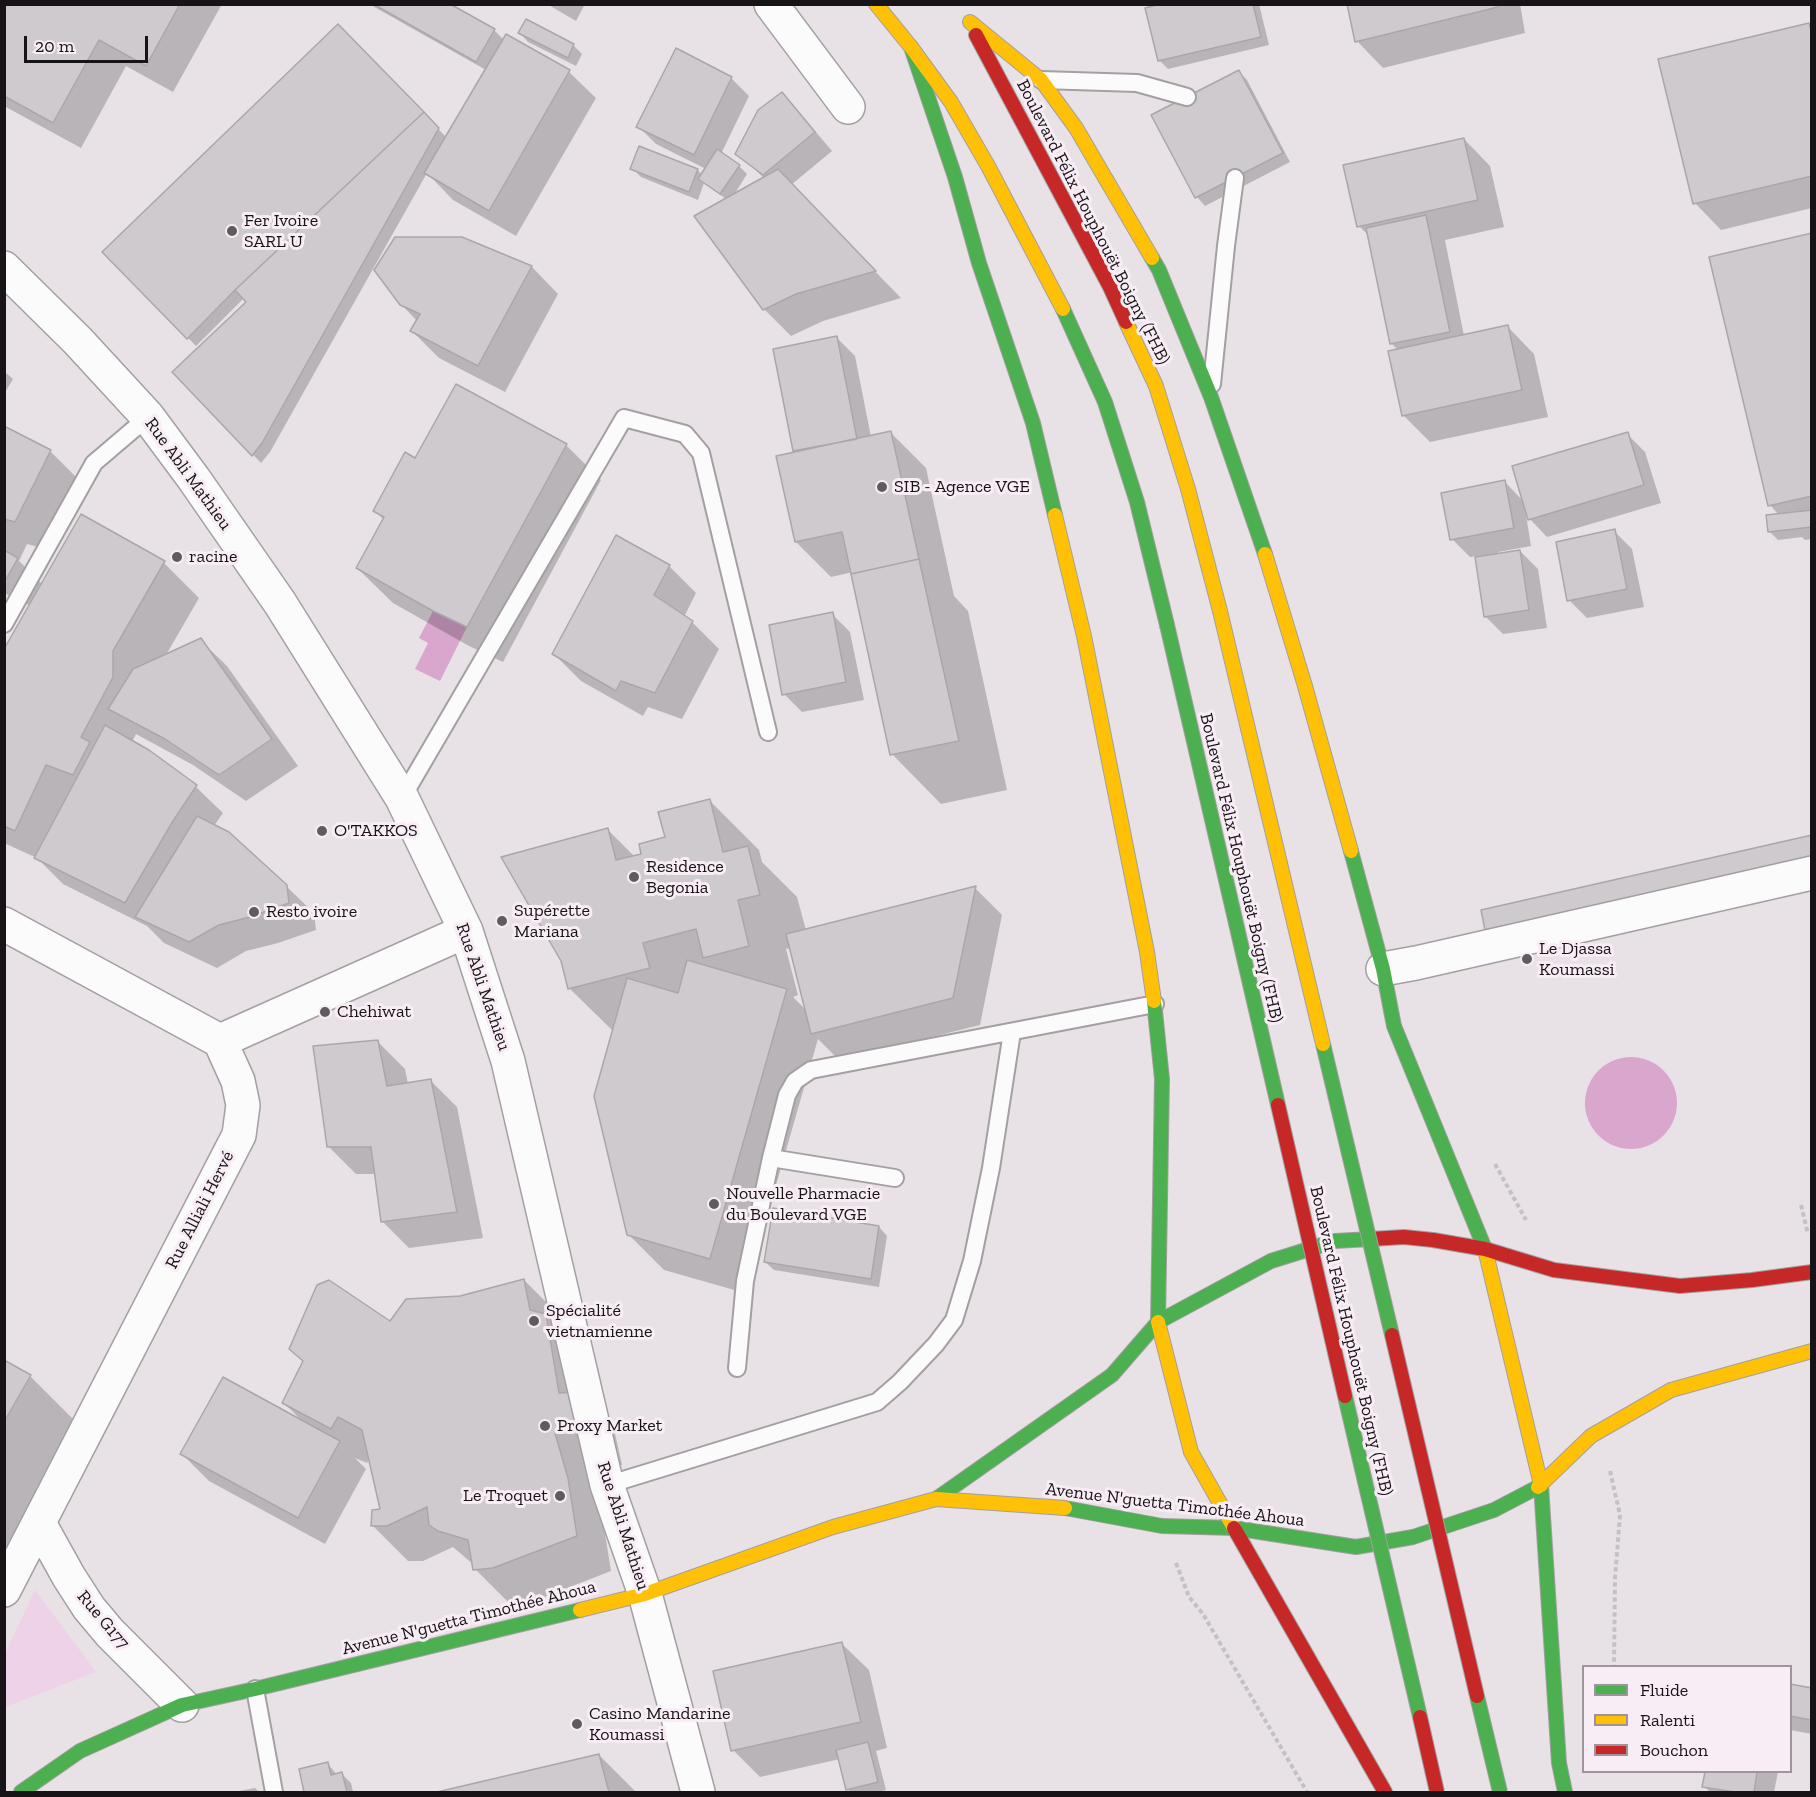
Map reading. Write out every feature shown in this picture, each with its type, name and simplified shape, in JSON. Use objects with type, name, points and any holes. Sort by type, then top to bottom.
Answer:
[{"type":"main road","name":"Boulevard Félix Houphouët Boigny (FHB)","points":[[876,4],[951,102],[988,166],[1062,307],[1105,402],[1137,502],[1437,1792]]},
{"type":"main road","name":"Boulevard Félix Houphouët Boigny (FHB)","points":[[967,13],[1110,287],[1156,386],[1188,489],[1220,611],[1500,1792]]},
{"type":"main road","points":[[967,13],[1041,80],[1076,128],[1159,270],[1211,397],[1262,544],[1305,687],[1383,969],[1394,1026],[1485,1249],[1541,1485],[1559,1763],[1565,1792]]},
{"type":"main road","points":[[911,47],[955,177],[979,263],[1033,423],[1084,636],[1147,952],[1155,1004],[1162,1079],[1158,1322],[1191,1452],[1385,1792]]},
{"type":"main road","name":"Avenue N'guetta Timothée Ahoua","points":[[936,1499],[1112,1375],[1158,1322],[1271,1261],[1335,1241],[1404,1237],[1485,1249],[1554,1270],[1680,1286],[1812,1272]]},
{"type":"main road","name":"Avenue N'guetta Timothée Ahoua","points":[[21,1792],[80,1751],[182,1705],[645,1594],[833,1527],[936,1499],[1076,1509],[1162,1526],[1234,1528],[1356,1547],[1413,1538],[1494,1510],[1541,1485],[1591,1436],[1671,1390],[1812,1351]]},
{"type":"street","points":[[771,4],[848,107]]},
{"type":"street","name":"Rue Abli Mathieu","points":[[4,268],[78,341],[148,417],[194,479],[280,603],[402,798],[466,931],[508,1062],[607,1485],[645,1594],[698,1792]]},
{"type":"street","points":[[1383,969],[1812,873]]},
{"type":"street","points":[[4,924],[220,1041],[466,931]]},
{"type":"street","name":"Rue Alliali Hervé","points":[[4,1590],[238,1135],[243,1106],[238,1081],[220,1041]]},
{"type":"street","name":"Rue G177","points":[[39,1523],[89,1608],[110,1633],[182,1705]]},
{"type":"lane","points":[[1041,80],[1137,83],[1186,96]]},
{"type":"lane","points":[[1211,397],[1235,178]]},
{"type":"lane","points":[[4,624],[94,463],[148,417]]},
{"type":"lane","points":[[402,798],[624,418],[685,434],[701,453],[768,732]]},
{"type":"lane","points":[[737,1368],[745,1281],[771,1158],[787,1095],[795,1081],[811,1070],[1155,1004]]},
{"type":"lane","points":[[607,1485],[877,1402],[900,1382],[936,1344],[954,1320],[972,1261],[991,1168],[1012,1032]]},
{"type":"lane","points":[[771,1158],[895,1178]]},
{"type":"lane","points":[[255,1689],[274,1792]]},
{"type":"path","points":[[1801,1205],[1809,1238]]},
{"type":"path","points":[[1600,1431],[1620,1515],[1614,1665]]},
{"type":"path","points":[[1162,1526],[1189,1597],[1203,1614],[1307,1792]]},
{"type":"shaded area","points":[[433,611],[467,627],[440,681],[415,669],[428,643],[419,638]]},
{"type":"shaded area","points":[[1631,1057],[1657,1065],[1669,1077],[1677,1103],[1669,1129],[1657,1141],[1631,1149],[1605,1141],[1593,1129],[1585,1103],[1593,1077],[1605,1065]]},
{"type":"shaded area","points":[[35,1590],[96,1672],[5,1707],[5,1654]]},
{"type":"building","points":[[4,4],[180,4],[146,66],[99,40],[53,123],[4,96]]},
{"type":"building","points":[[373,4],[450,4],[495,29],[476,62]]},
{"type":"building","points":[[1160,4],[1253,4],[1261,37],[1158,61],[1145,8]]},
{"type":"building","points":[[1347,4],[1498,4],[1498,7],[1355,42]]},
{"type":"building","points":[[526,19],[574,44],[568,58],[518,33]]},
{"type":"building","points":[[1809,23],[1812,34],[1812,176],[1693,204],[1658,59]]},
{"type":"building","points":[[338,24],[424,112],[235,290],[187,339],[102,252]]},
{"type":"building","points":[[506,34],[570,70],[489,211],[424,173]]},
{"type":"building","points":[[676,48],[732,77],[694,155],[636,127]]},
{"type":"building","points":[[1239,70],[1283,153],[1195,198],[1151,115]]},
{"type":"building","points":[[782,92],[815,132],[763,175],[735,154],[758,110]]},
{"type":"building","points":[[424,112],[439,128],[262,443],[252,456],[172,372],[246,302],[235,290]]},
{"type":"building","points":[[1464,138],[1478,200],[1357,227],[1343,165]]},
{"type":"building","points":[[639,146],[698,169],[689,192],[630,169]]},
{"type":"building","points":[[717,149],[740,165],[720,194],[698,179]]},
{"type":"building","points":[[778,169],[876,271],[796,294],[763,310],[694,216]]},
{"type":"building","points":[[1426,215],[1450,332],[1390,344],[1366,228]]},
{"type":"building","points":[[1812,233],[1812,496],[1768,506],[1709,257]]},
{"type":"building","points":[[395,237],[462,237],[532,266],[478,366],[410,331],[420,314],[400,305],[374,270]]},
{"type":"building","points":[[1508,325],[1522,390],[1402,416],[1388,351]]},
{"type":"building","points":[[837,336],[857,439],[793,451],[773,349]]},
{"type":"building","points":[[456,384],[567,444],[467,627],[433,611],[356,568],[384,517],[373,511],[405,452],[415,458]]},
{"type":"building","points":[[4,426],[51,450],[15,522],[4,519]]},
{"type":"building","points":[[891,431],[919,559],[851,574],[842,532],[795,542],[776,456]]},
{"type":"building","points":[[1628,432],[1644,485],[1528,520],[1512,466]]},
{"type":"building","points":[[1505,480],[1514,528],[1450,540],[1441,493]]},
{"type":"building","points":[[1812,510],[1812,527],[1768,532],[1766,515]]},
{"type":"building","points":[[81,514],[165,561],[113,651],[113,677],[81,737],[90,742],[73,775],[46,765],[15,831],[4,826],[4,649]]},
{"type":"building","points":[[1615,529],[1627,589],[1567,601],[1556,542]]},
{"type":"building","points":[[616,535],[670,565],[654,595],[693,621],[655,693],[621,681],[616,691],[552,654]]},
{"type":"building","points":[[4,550],[18,558],[5,581],[4,580]]},
{"type":"building","points":[[1520,550],[1529,610],[1484,617],[1475,557]]},
{"type":"building","points":[[919,559],[959,741],[890,755],[851,574]]},
{"type":"building","points":[[833,612],[846,682],[782,695],[769,625]]},
{"type":"building","points":[[201,638],[272,739],[219,775],[165,739],[108,709],[133,669]]},
{"type":"building","points":[[105,725],[149,750],[197,785],[125,903],[34,858]]},
{"type":"building","name":"Residence Begonia","points":[[710,799],[723,852],[748,846],[760,895],[738,900],[749,946],[703,958],[696,929],[643,943],[650,968],[568,989],[561,961],[501,857],[608,828],[616,860],[641,854],[639,844],[665,837],[658,812]]},
{"type":"building","points":[[197,816],[229,832],[287,885],[289,903],[219,925],[189,942],[135,917]]},
{"type":"building","points":[[1812,835],[1812,857],[1485,930],[1481,910]]},
{"type":"building","points":[[976,886],[953,998],[811,1034],[786,934]]},
{"type":"building","points":[[687,960],[787,989],[710,1259],[627,1235],[594,1096],[627,978],[678,993]]},
{"type":"building","points":[[378,1040],[387,1086],[431,1079],[457,1212],[381,1222],[371,1147],[327,1147],[313,1046]]},
{"type":"building","points":[[773,1208],[879,1226],[871,1279],[764,1262]]},
{"type":"building","points":[[524,1279],[530,1310],[546,1314],[559,1393],[579,1392],[588,1430],[555,1433],[568,1478],[577,1536],[493,1568],[473,1570],[468,1540],[438,1531],[429,1525],[427,1507],[387,1526],[371,1526],[372,1510],[380,1509],[362,1430],[338,1417],[331,1429],[282,1403],[303,1361],[289,1349],[317,1285],[329,1280],[390,1321],[406,1299],[460,1296]]},
{"type":"building","points":[[4,1360],[31,1375],[4,1422]]},
{"type":"building","points":[[223,1377],[340,1441],[298,1518],[180,1454]]},
{"type":"building","points":[[842,1642],[861,1722],[731,1751],[713,1671]]},
{"type":"building","points":[[1792,1684],[1812,1688],[1811,1720],[1792,1716]]},
{"type":"building","points":[[868,1742],[878,1782],[846,1790],[836,1750]]},
{"type":"building","points":[[599,1754],[609,1792],[437,1792]]},
{"type":"building","points":[[328,1762],[331,1775],[342,1772],[347,1792],[304,1792],[299,1769]]},
{"type":"building","points":[[1705,1773],[1757,1773],[1754,1792],[1735,1792],[1702,1787]]},
{"type":"traffic: fast","points":[[911,47],[955,177],[979,263],[1033,423],[1055,515]]},
{"type":"traffic: fast","points":[[1152,258],[1211,397],[1265,554]]},
{"type":"traffic: fast","points":[[1063,309],[1105,402],[1137,502],[1167,625]]},
{"type":"traffic: fast","points":[[1167,625],[1278,1105]]},
{"type":"traffic: fast","points":[[1351,851],[1383,969],[1394,1026],[1485,1249]]},
{"type":"traffic: fast","points":[[1154,1001],[1162,1079],[1158,1322]]},
{"type":"traffic: fast","points":[[1323,1044],[1392,1335]]},
{"type":"traffic: fast","points":[[936,1499],[1112,1375],[1158,1322],[1271,1261],[1335,1241],[1371,1239]]},
{"type":"traffic: fast","points":[[1345,1396],[1420,1717]]},
{"type":"traffic: fast","points":[[1541,1485],[1559,1763],[1565,1792]]},
{"type":"traffic: fast","points":[[1065,1508],[1162,1526],[1234,1528],[1356,1547],[1413,1537],[1494,1510],[1538,1487]]},
{"type":"traffic: fast","points":[[21,1792],[80,1751],[182,1705],[580,1610]]},
{"type":"traffic: fast","points":[[1477,1696],[1500,1792]]},
{"type":"traffic: slow","points":[[876,4],[951,102],[988,166],[1063,309]]},
{"type":"traffic: slow","points":[[970,22],[1041,80],[1076,128],[1152,258]]},
{"type":"traffic: slow","points":[[1126,322],[1156,386],[1188,489],[1220,611]]},
{"type":"traffic: slow","points":[[1055,515],[1084,636],[1147,952],[1154,1001]]},
{"type":"traffic: slow","points":[[1265,554],[1351,851]]},
{"type":"traffic: slow","points":[[1220,611],[1323,1044]]},
{"type":"traffic: slow","points":[[1485,1249],[1541,1485]]},
{"type":"traffic: slow","points":[[1158,1322],[1191,1452],[1234,1528]]},
{"type":"traffic: slow","points":[[1538,1487],[1591,1436],[1671,1390],[1812,1351]]},
{"type":"traffic: slow","points":[[580,1610],[645,1594],[833,1527],[936,1499],[1065,1508]]},
{"type":"traffic: jam","points":[[976,35],[1110,287],[1126,322]]},
{"type":"traffic: jam","points":[[1278,1105],[1345,1396]]},
{"type":"traffic: jam","points":[[1371,1239],[1404,1237],[1433,1240],[1485,1249],[1554,1270],[1680,1286],[1812,1272]]},
{"type":"traffic: jam","points":[[1392,1335],[1477,1696]]},
{"type":"traffic: jam","points":[[1234,1528],[1385,1792]]},
{"type":"traffic: jam","points":[[1420,1717],[1437,1792]]},
{"type":"place","name":"Fer Ivoire SARL U","points":[[232,231]]},
{"type":"place","name":"SIB - Agence VGE","points":[[882,487]]},
{"type":"place","name":"racine","points":[[177,557]]},
{"type":"place","name":"O'TAKKOS","points":[[322,831]]},
{"type":"place","name":"Residence Begonia","points":[[634,877]]},
{"type":"place","name":"Resto ivoire","points":[[254,912]]},
{"type":"place","name":"Supérette Mariana","points":[[502,921]]},
{"type":"place","name":"Le Djassa Koumassi","points":[[1527,959]]},
{"type":"place","name":"Chehiwat","points":[[325,1012]]},
{"type":"place","name":"Nouvelle Pharmacie du Boulevard VGE","points":[[714,1204]]},
{"type":"place","name":"Spécialité vietnamienne","points":[[534,1321]]},
{"type":"place","name":"Proxy Market","points":[[545,1426]]},
{"type":"place","name":"Le Troquet","points":[[560,1496]]},
{"type":"place","name":"Casino Mandarine Koumassi","points":[[577,1724]]}]
